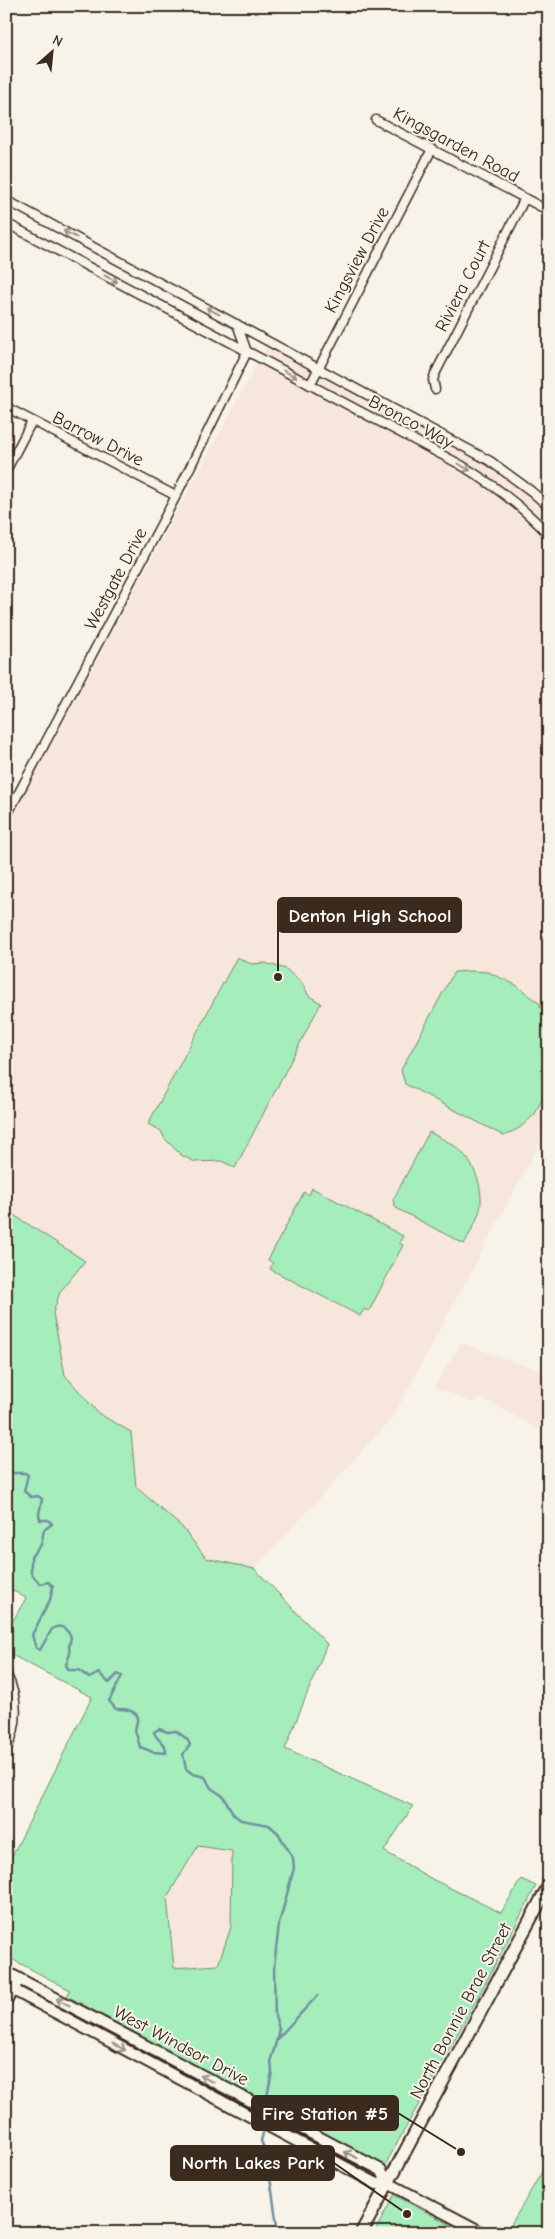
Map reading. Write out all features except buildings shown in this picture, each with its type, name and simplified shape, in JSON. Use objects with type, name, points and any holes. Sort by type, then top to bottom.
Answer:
[{"type":"main road","name":"North Bonnie Brae Street","points":[[361,2233],[549,1885]]},
{"type":"street","name":"Kingsgarden Road","points":[[376,120],[549,211]]},
{"type":"street","name":"Kingsview Drive","points":[[310,385],[432,150]]},
{"type":"street","name":"Riviera Court","points":[[435,389],[433,380],[435,374],[525,198]]},
{"type":"street","points":[[6,200],[237,324],[247,352]]},
{"type":"street","points":[[6,223],[247,352]]},
{"type":"street","name":"Bronco Way","points":[[237,324],[490,461],[531,490],[549,507]]},
{"type":"street","name":"Bronco Way","points":[[247,352],[481,477],[519,506],[549,535]]},
{"type":"street","name":"Westgate Drive","points":[[6,817],[176,496],[247,352]]},
{"type":"street","name":"Barrow Drive","points":[[6,407],[176,496]]},
{"type":"street","points":[[6,471],[32,421]]},
{"type":"street","points":[[6,1673],[14,1692],[16,1720],[6,1750]]},
{"type":"street","name":"West Windsor Drive","points":[[6,1972],[381,2170],[388,2183]]},
{"type":"street","points":[[6,2006],[10,1988],[20,1979]]},
{"type":"street","name":"West Windsor Drive","points":[[10,1988],[317,2154],[377,2184],[388,2183],[483,2233]]},
{"type":"shaded area","points":[[269,342],[501,470],[549,513],[549,1126],[393,1417],[255,1569],[206,1559],[182,1527],[136,1487],[131,1432],[98,1413],[65,1375],[53,1314],[60,1292],[85,1261],[6,1210],[6,828]]},
{"type":"shaded area","points":[[461,1343],[549,1374],[549,1419],[540,1430],[482,1398],[472,1402],[434,1387]]},
{"type":"shaded area","points":[[198,1846],[232,1850],[231,1927],[218,1965],[173,1968],[167,1897]]},
{"type":"green space","points":[[237,957],[251,964],[265,963],[286,969],[302,983],[309,996],[321,1003],[235,1168],[222,1161],[195,1162],[181,1155],[165,1139],[161,1131],[148,1124]]},
{"type":"green space","points":[[454,972],[488,972],[516,985],[539,1003],[549,1026],[549,1084],[535,1114],[521,1127],[504,1136],[405,1084],[401,1070]]},
{"type":"green space","points":[[429,1132],[453,1145],[463,1153],[478,1178],[481,1198],[480,1207],[464,1244],[396,1208],[393,1200]]},
{"type":"green space","points":[[312,1188],[403,1236],[399,1243],[403,1245],[369,1311],[364,1309],[360,1316],[270,1269],[273,1263],[268,1260],[304,1192],[309,1195]]},
{"type":"green space","points":[[6,1210],[85,1261],[60,1292],[53,1313],[65,1375],[98,1413],[131,1432],[136,1487],[182,1527],[206,1558],[255,1569],[327,1644],[285,1749],[413,1806],[384,1851],[432,1879],[501,1913],[521,1879],[536,1886],[483,1988],[384,2167],[67,1996],[70,1990],[6,1956],[6,1868],[92,1697],[6,1652],[6,1633],[26,1598],[6,1587]],"holes":[[[198,1846],[232,1851],[231,1927],[218,1965],[174,1968],[167,1897]]]},
{"type":"green space","points":[[543,2170],[549,2174],[549,2233],[506,2233]]},
{"type":"green space","points":[[394,2195],[466,2233],[374,2233]]},
{"type":"waterway","points":[[6,1441],[11,1454],[6,1467]]},
{"type":"waterway","points":[[6,1468],[11,1473],[25,1473],[28,1475],[24,1491],[31,1497],[38,1496],[42,1499],[39,1514],[40,1520],[48,1520],[52,1524],[44,1530],[41,1545],[31,1557],[31,1573],[40,1584],[48,1582],[53,1586],[50,1600],[32,1635],[36,1648],[40,1650],[55,1627],[65,1629],[71,1637],[70,1654],[66,1665],[69,1670],[79,1670],[89,1678],[99,1673],[109,1683],[118,1674],[122,1676],[109,1701],[116,1709],[125,1709],[136,1714],[138,1717],[135,1730],[140,1747],[153,1752],[166,1753],[165,1747],[154,1732],[159,1729],[168,1732],[176,1731],[187,1739],[190,1745],[183,1754],[186,1769],[193,1774],[205,1777],[211,1788],[223,1796],[234,1815],[241,1820],[269,1825],[278,1833],[293,1858],[294,1868],[279,1924],[274,1967],[275,2016],[279,2028],[277,2039]]},
{"type":"waterway","points":[[269,2103],[267,2096],[272,2072],[271,2059],[277,2039],[317,1996]]},
{"type":"waterway","points":[[263,2133],[261,2141],[267,2156],[278,2233]]},
{"type":"place","name":"Denton High School","points":[[278,977]]},
{"type":"place","name":"Fire Station #5","points":[[461,2152]]},
{"type":"place","name":"North Lakes Park","points":[[407,2214]]}]
